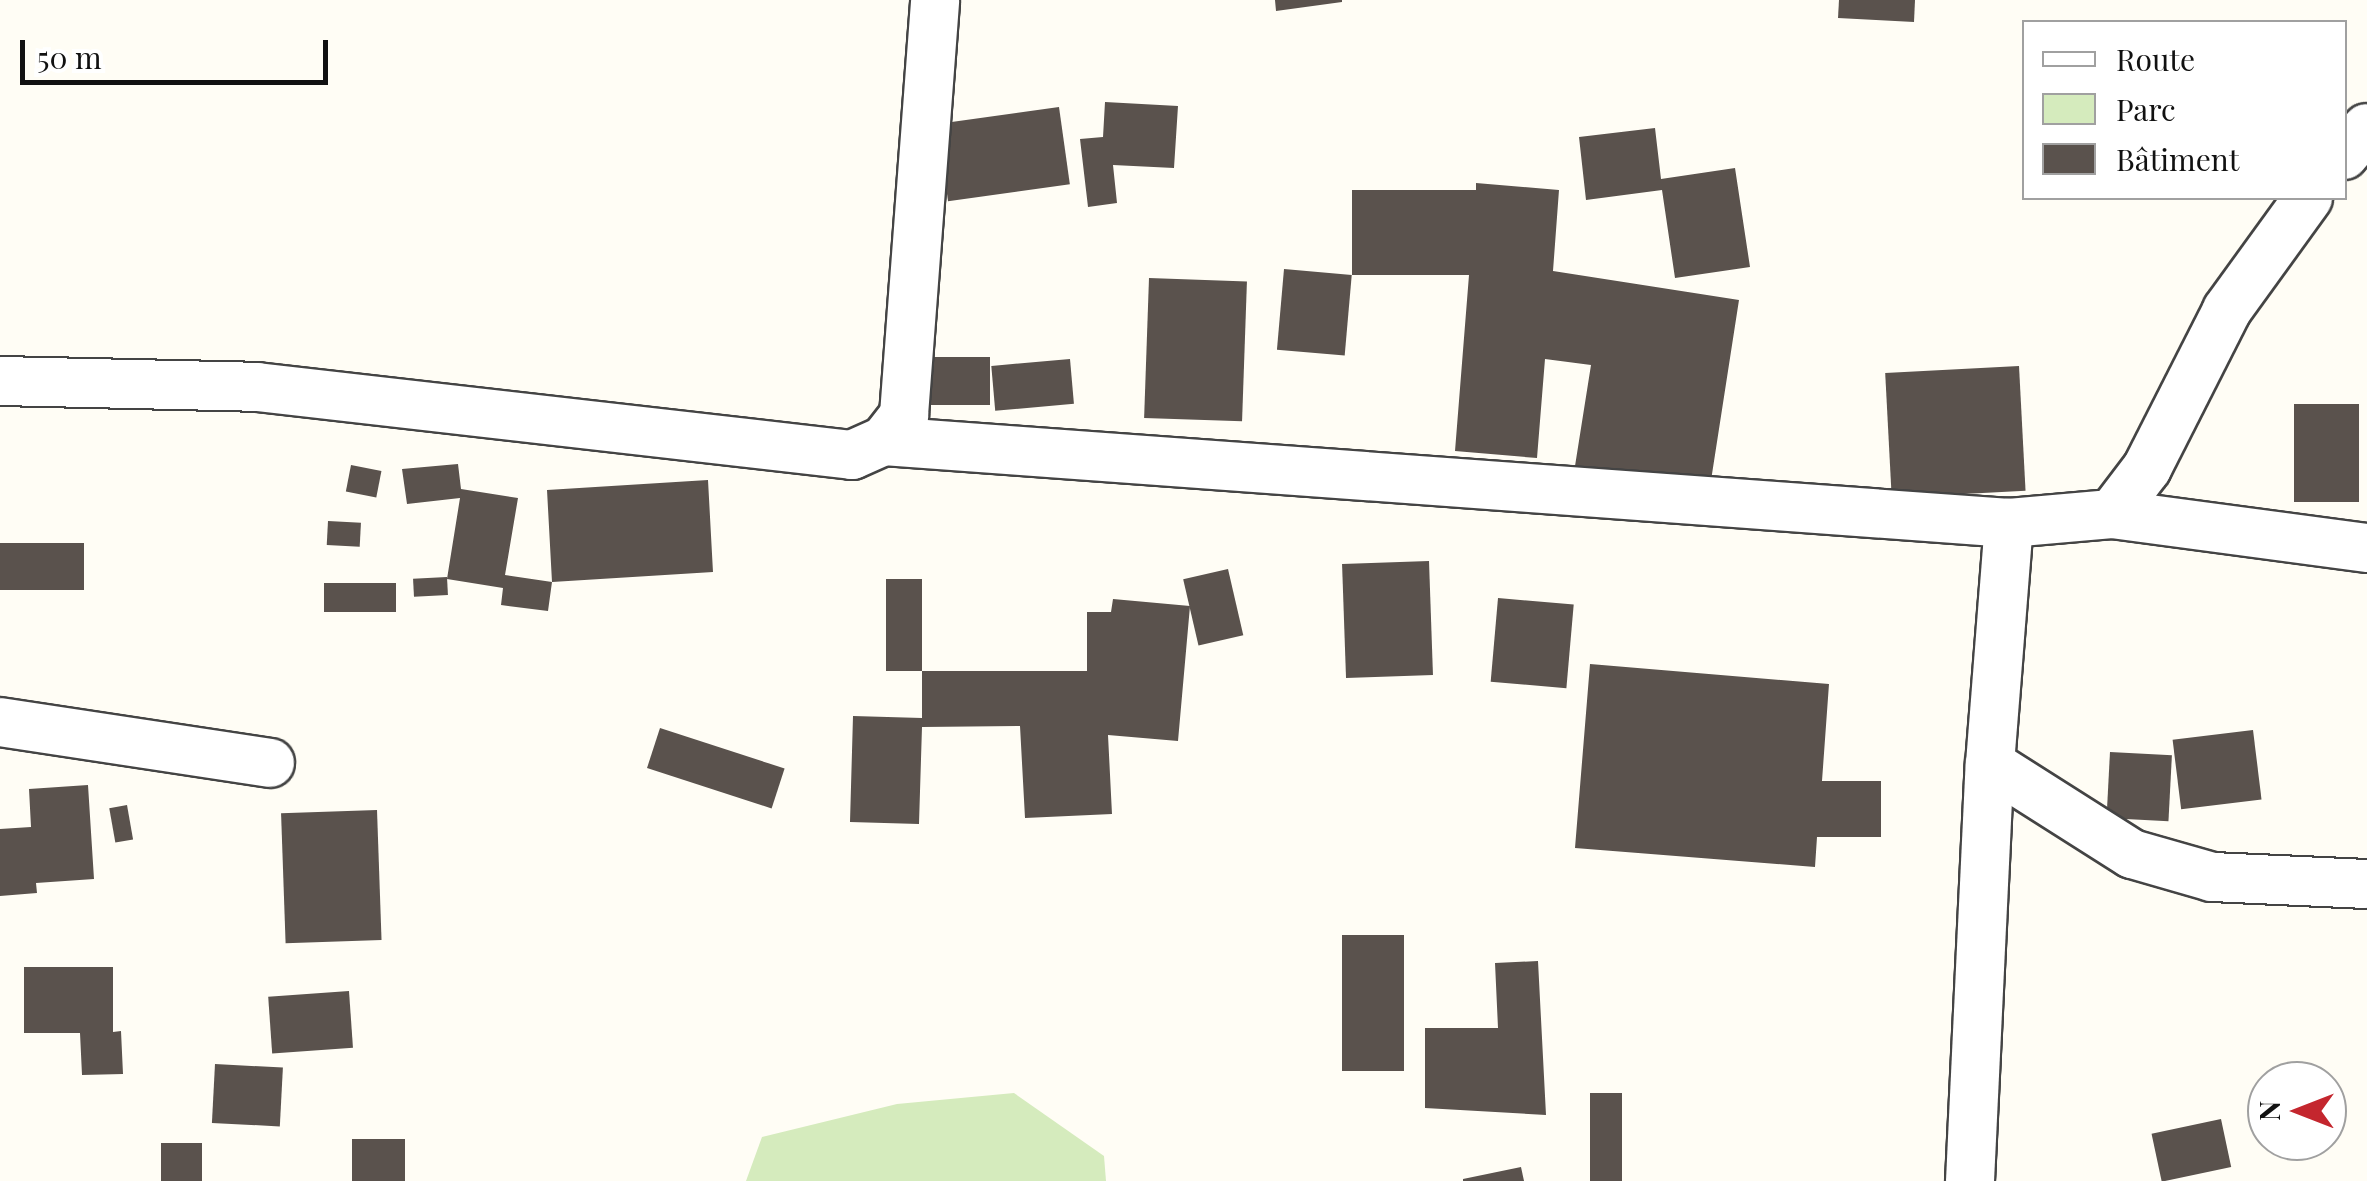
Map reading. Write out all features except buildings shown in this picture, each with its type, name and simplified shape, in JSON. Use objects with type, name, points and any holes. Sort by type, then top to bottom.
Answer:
[{"type":"street","points":[[884,441],[904,414],[935,0]]},
{"type":"street","points":[[2347,151],[2367,128]]},
{"type":"street","points":[[2112,514],[2147,468],[2227,310],[2307,200]]},
{"type":"street","points":[[0,380],[257,387],[852,455],[884,441],[2009,524],[2112,514],[2367,548]]},
{"type":"street","points":[[1970,1181],[1990,764],[2009,524]]},
{"type":"street","points":[[0,722],[270,763]]},
{"type":"street","points":[[1990,764],[2132,854],[2212,877],[2367,884]]},
{"type":"green space","points":[[1014,1093],[1104,1156],[1106,1181],[746,1181],[762,1137],[897,1104]]}]
